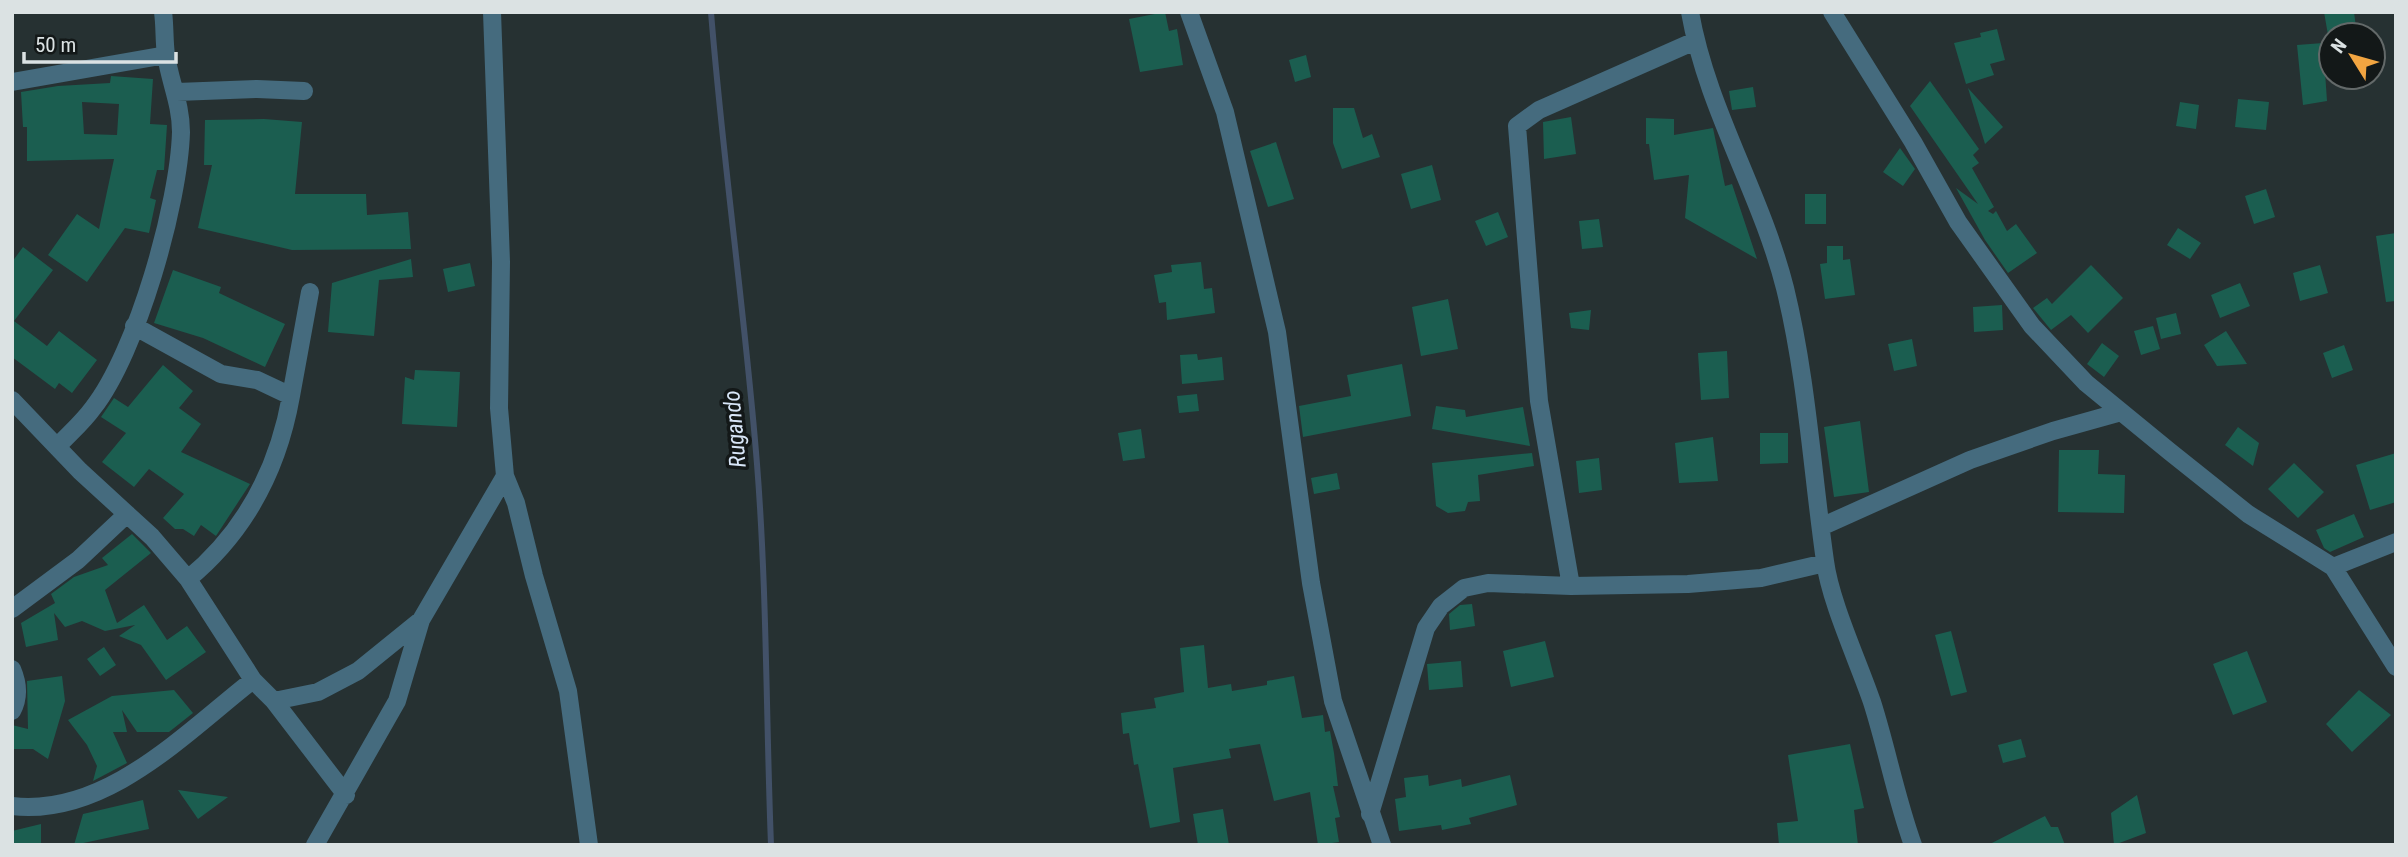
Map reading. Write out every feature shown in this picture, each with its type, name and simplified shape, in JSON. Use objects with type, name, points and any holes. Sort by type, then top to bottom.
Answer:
[{"type":"street","points":[[57,447],[94,408],[111,379],[134,326],[166,229],[177,176],[181,132],[177,92],[166,55],[163,12]]},
{"type":"street","points":[[492,12],[501,275],[499,408],[505,476],[516,503],[573,713],[589,845]]},
{"type":"street","points":[[1189,12],[1226,112],[1256,234],[1285,383],[1321,643],[1333,701],[1382,845]]},
{"type":"street","points":[[1689,12],[1695,41],[1737,158],[1776,252],[1790,307],[1808,409],[1825,563],[1873,706],[1913,845]]},
{"type":"street","points":[[1832,12],[1913,142],[1958,222],[2032,326],[2086,383],[2248,514],[2333,567],[2396,667]]},
{"type":"street","points":[[1571,586],[1539,401],[1517,126],[1539,110],[1695,41]]},
{"type":"street","points":[[12,82],[166,55]]},
{"type":"street","points":[[177,92],[257,89],[304,91]]},
{"type":"street","points":[[188,579],[236,533],[259,495],[285,429],[310,292]]},
{"type":"street","points":[[134,326],[221,374],[257,380],[291,396]]},
{"type":"street","points":[[12,400],[57,447],[152,537],[188,579],[253,680],[274,701],[346,795]]},
{"type":"street","points":[[1823,526],[1970,460],[2121,412]]},
{"type":"street","points":[[315,845],[346,795],[397,701],[421,620],[505,476]]},
{"type":"street","points":[[12,609],[78,560],[127,514]]},
{"type":"street","points":[[2333,567],[2396,542]]},
{"type":"street","points":[[1370,814],[1411,670],[1426,628],[1441,606],[1464,588],[1488,583],[1571,586],[1761,579],[1825,563]]},
{"type":"street","points":[[274,701],[318,692],[358,671],[421,620]]},
{"type":"street","points":[[12,669],[17,680],[16,704],[12,711]]},
{"type":"street","points":[[12,806],[56,804],[116,785],[253,680]]},
{"type":"building","points":[[1165,12],[1169,31],[1177,29],[1183,65],[1140,72],[1129,19]]},
{"type":"building","points":[[2324,12],[2354,12],[2355,21],[2326,21]]},
{"type":"building","points":[[1997,29],[2005,60],[1990,64],[1994,75],[1966,84],[1954,43],[1981,37],[1980,33]]},
{"type":"building","points":[[2317,43],[2317,91],[2326,91],[2327,101],[2303,105],[2297,45]]},
{"type":"building","points":[[1306,55],[1311,77],[1295,82],[1289,60]]},
{"type":"building","points":[[111,76],[153,79],[150,124],[167,125],[164,170],[157,170],[150,198],[156,200],[149,233],[125,228],[87,282],[48,255],[77,214],[99,229],[114,159],[27,161],[27,127],[23,127],[21,92],[58,86],[110,83]],"holes":[[[82,102],[119,104],[117,135],[84,134]]]},
{"type":"building","points":[[1930,81],[1979,149],[1973,155],[1979,163],[1972,168],[1994,207],[1988,211],[1993,214],[1996,211],[2007,231],[2016,224],[2037,253],[2008,273],[1985,240],[1956,188],[1978,204],[1910,106]]},
{"type":"building","points":[[1753,87],[1756,107],[1732,110],[1729,91]]},
{"type":"building","points":[[1968,88],[2003,127],[1985,144]]},
{"type":"building","points":[[2238,99],[2269,102],[2266,130],[2235,127]]},
{"type":"building","points":[[2180,102],[2199,105],[2196,129],[2176,126]]},
{"type":"building","points":[[1333,108],[1354,108],[1363,138],[1372,134],[1380,157],[1342,169],[1333,143]]},
{"type":"building","points":[[1571,117],[1576,154],[1544,159],[1543,122]]},
{"type":"building","points":[[1646,118],[1674,119],[1674,135],[1713,128],[1725,186],[1732,184],[1757,259],[1685,218],[1689,175],[1654,180],[1649,144],[1646,144]]},
{"type":"building","points":[[264,119],[302,122],[295,194],[366,194],[367,215],[408,212],[411,249],[292,250],[198,228],[212,165],[204,165],[205,120]]},
{"type":"building","points":[[1276,142],[1294,199],[1268,207],[1250,151]]},
{"type":"building","points":[[1900,148],[1915,169],[1903,186],[1883,172]]},
{"type":"building","points":[[1432,165],[1441,200],[1411,209],[1401,174]]},
{"type":"building","points":[[2266,189],[2275,217],[2254,224],[2245,196]]},
{"type":"building","points":[[1805,194],[1826,194],[1826,224],[1805,224]]},
{"type":"building","points":[[1498,212],[1508,237],[1486,246],[1475,221]]},
{"type":"building","points":[[1599,219],[1603,247],[1582,249],[1579,221]]},
{"type":"building","points":[[2178,228],[2201,243],[2190,259],[2167,245]]},
{"type":"building","points":[[2396,233],[2396,301],[2386,302],[2376,236]]},
{"type":"building","points":[[1827,246],[1843,246],[1843,260],[1850,259],[1855,295],[1825,299],[1820,264],[1827,263]]},
{"type":"building","points":[[23,247],[53,270],[14,321],[47,346],[59,331],[97,360],[72,393],[59,383],[55,389],[12,357],[12,262]]},
{"type":"building","points":[[411,259],[413,277],[379,280],[374,336],[328,332],[332,283]]},
{"type":"building","points":[[1201,262],[1204,289],[1212,288],[1215,313],[1167,320],[1166,302],[1159,303],[1154,275],[1172,272],[1171,265]]},
{"type":"building","points":[[470,263],[475,286],[448,292],[443,269]]},
{"type":"building","points":[[2091,265],[2123,298],[2088,333],[2071,315],[2051,330],[2033,308],[2047,298],[2052,304]]},
{"type":"building","points":[[2320,265],[2328,293],[2300,301],[2293,273]]},
{"type":"building","points":[[173,270],[221,287],[219,293],[285,324],[265,367],[203,338],[154,323]]},
{"type":"building","points":[[2240,283],[2250,306],[2220,318],[2211,295]]},
{"type":"building","points":[[1448,299],[1458,349],[1421,356],[1412,307]]},
{"type":"building","points":[[2002,305],[2003,330],[1974,332],[1973,307]]},
{"type":"building","points":[[1591,310],[1589,330],[1571,328],[1569,313]]},
{"type":"building","points":[[2176,313],[2181,334],[2161,339],[2156,318]]},
{"type":"building","points":[[2153,326],[2160,349],[2141,355],[2134,331]]},
{"type":"building","points":[[2226,331],[2247,364],[2217,366],[2204,345]]},
{"type":"building","points":[[1912,339],[1917,366],[1894,371],[1888,344]]},
{"type":"building","points":[[2102,343],[2119,356],[2104,377],[2087,364]]},
{"type":"building","points":[[2344,345],[2353,370],[2332,378],[2323,353]]},
{"type":"building","points":[[1727,351],[1729,398],[1701,400],[1698,353]]},
{"type":"building","points":[[1197,354],[1198,360],[1222,357],[1224,380],[1182,384],[1180,355]]},
{"type":"building","points":[[1402,364],[1411,416],[1303,437],[1299,406],[1351,396],[1347,375]]},
{"type":"building","points":[[163,365],[193,391],[179,408],[201,424],[181,452],[250,484],[216,536],[201,525],[194,536],[183,529],[175,529],[163,518],[184,494],[149,469],[134,487],[102,462],[126,433],[101,417],[114,398],[128,407]]},
{"type":"building","points":[[415,370],[460,372],[457,427],[402,424],[405,377],[414,380]]},
{"type":"building","points":[[1197,394],[1199,411],[1179,413],[1177,396]]},
{"type":"building","points":[[1436,406],[1465,410],[1466,417],[1523,407],[1530,446],[1432,429]]},
{"type":"building","points":[[1860,421],[1869,492],[1834,497],[1824,427]]},
{"type":"building","points":[[2238,427],[2259,443],[2253,466],[2225,445]]},
{"type":"building","points":[[1141,429],[1145,458],[1123,461],[1118,433]]},
{"type":"building","points":[[1760,433],[1788,433],[1788,463],[1760,464]]},
{"type":"building","points":[[1713,437],[1718,481],[1679,483],[1675,443]]},
{"type":"building","points":[[2059,450],[2099,450],[2098,474],[2125,475],[2124,513],[2058,512]]},
{"type":"building","points":[[1532,453],[1534,466],[1478,475],[1480,501],[1468,502],[1465,511],[1448,513],[1436,506],[1432,463]]},
{"type":"building","points":[[2396,453],[2396,502],[2370,510],[2356,465]]},
{"type":"building","points":[[1599,458],[1602,490],[1579,493],[1576,461]]},
{"type":"building","points":[[2294,463],[2324,492],[2298,518],[2268,489]]},
{"type":"building","points":[[1337,473],[1340,489],[1314,494],[1311,478]]},
{"type":"building","points":[[2354,514],[2364,537],[2330,552],[2324,548],[2316,530]]},
{"type":"building","points":[[132,534],[151,553],[105,590],[117,623],[144,605],[167,640],[187,626],[206,652],[166,680],[141,645],[119,636],[135,625],[105,631],[82,621],[65,627],[54,613],[58,640],[26,647],[21,623],[55,603],[51,594],[74,577],[108,565],[102,558]]},
{"type":"building","points":[[1472,604],[1475,626],[1450,630],[1449,614],[1460,605]]},
{"type":"building","points":[[1951,631],[1967,692],[1951,696],[1935,635]]},
{"type":"building","points":[[1545,641],[1554,677],[1511,687],[1503,651]]},
{"type":"building","points":[[1204,645],[1208,688],[1231,684],[1232,691],[1267,685],[1267,681],[1294,676],[1302,718],[1323,715],[1325,732],[1330,731],[1334,753],[1338,786],[1333,786],[1340,817],[1335,818],[1339,842],[1318,845],[1310,792],[1274,801],[1260,744],[1229,749],[1231,758],[1173,768],[1180,822],[1150,828],[1138,764],[1134,765],[1129,733],[1123,734],[1121,713],[1156,708],[1154,698],[1184,692],[1180,648]]},
{"type":"building","points":[[104,647],[116,665],[100,676],[87,659]]},
{"type":"building","points":[[2247,651],[2267,702],[2233,715],[2213,664]]},
{"type":"building","points":[[1461,661],[1463,687],[1429,690],[1427,664]]},
{"type":"building","points":[[62,676],[65,701],[48,759],[33,749],[12,749],[12,725],[28,729],[27,681]]},
{"type":"building","points":[[174,690],[193,713],[169,732],[137,732],[122,710],[127,732],[113,732],[127,763],[93,781],[97,766],[87,745],[68,720],[112,696]]},
{"type":"building","points":[[2359,690],[2391,715],[2352,752],[2326,724]]},
{"type":"building","points":[[2021,739],[2026,757],[2003,763],[1998,745]]},
{"type":"building","points":[[1850,744],[1864,808],[1854,810],[1858,845],[1779,845],[1777,823],[1798,821],[1788,755]]},
{"type":"building","points":[[1428,775],[1429,786],[1461,779],[1462,787],[1510,775],[1517,805],[1469,818],[1471,824],[1442,830],[1441,825],[1399,831],[1395,799],[1406,797],[1404,778]]},
{"type":"building","points":[[178,790],[228,797],[198,819]]},
{"type":"building","points":[[2137,795],[2146,833],[2114,845],[2111,813]]},
{"type":"building","points":[[143,800],[149,829],[74,845],[83,814]]},
{"type":"building","points":[[1223,809],[1229,845],[1198,845],[1193,814]]},
{"type":"building","points":[[2045,816],[2051,827],[2058,827],[2065,845],[1988,845]]},
{"type":"building","points":[[41,824],[41,845],[12,845],[12,831]]},
{"type":"waterway","name":"Rugando","points":[[711,12],[757,464],[765,607],[771,845]]}]
